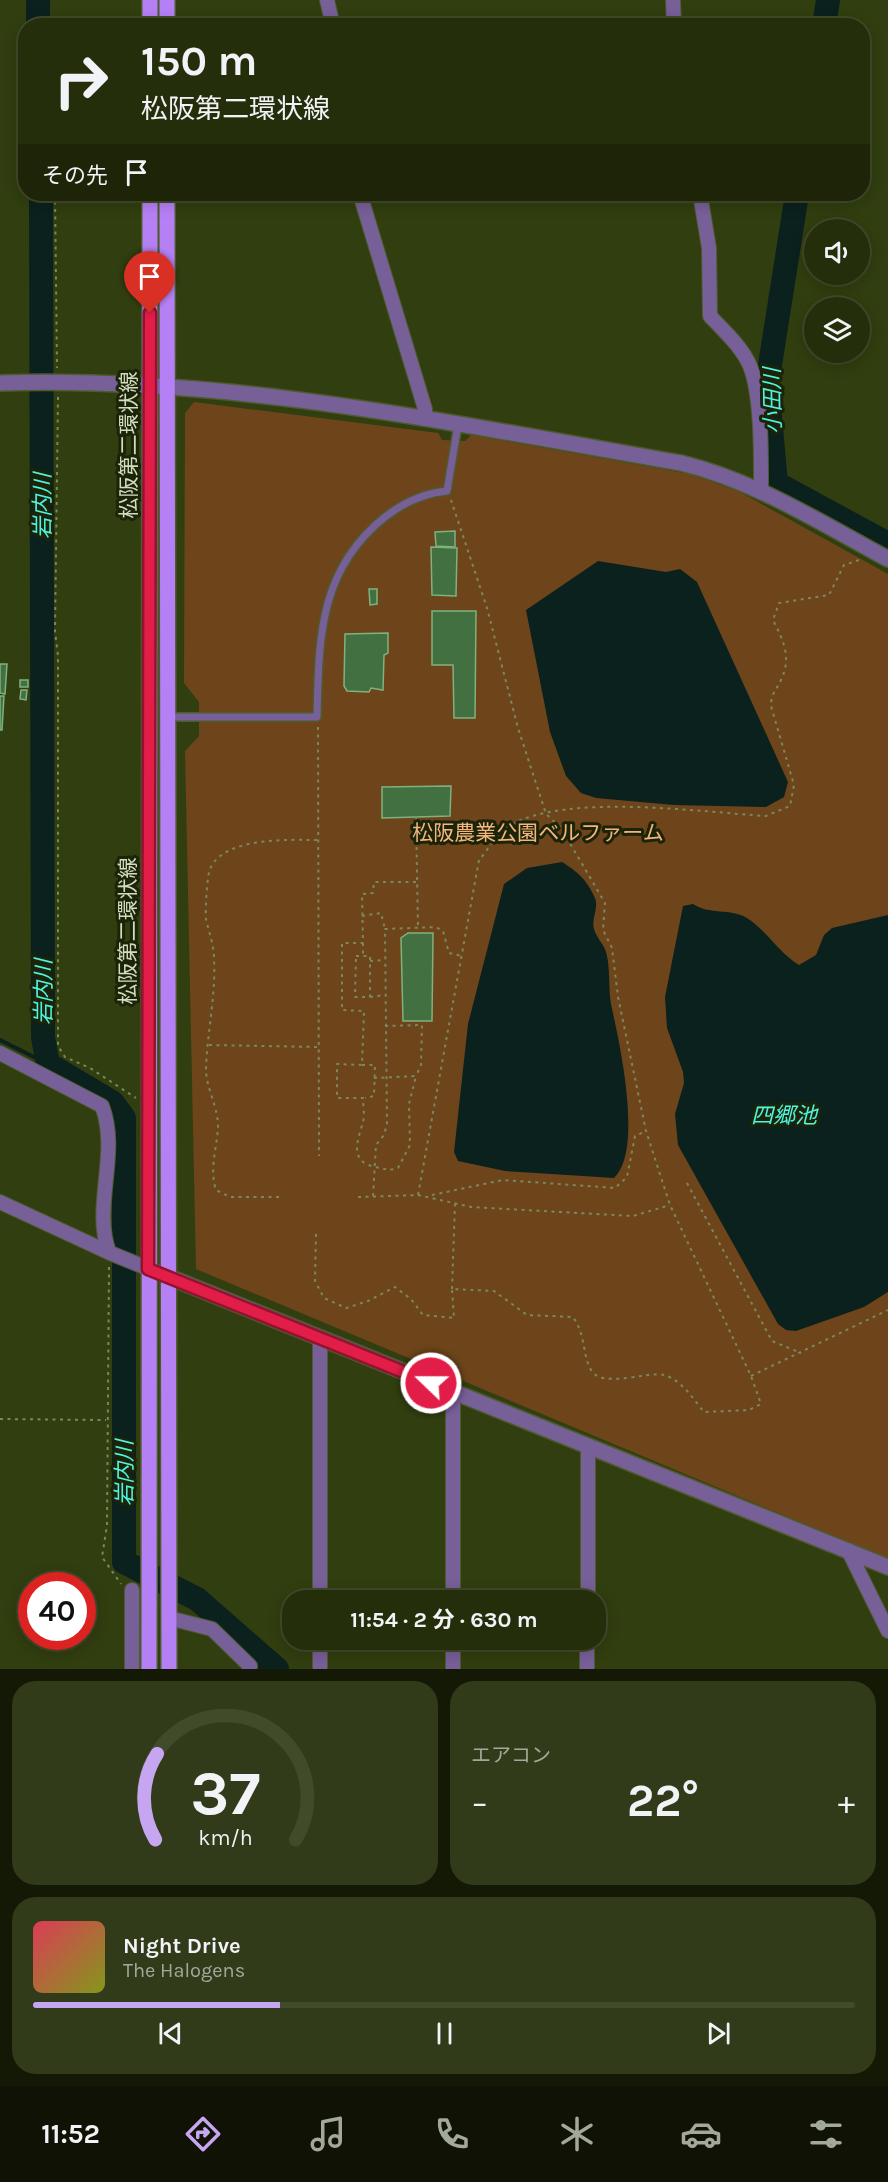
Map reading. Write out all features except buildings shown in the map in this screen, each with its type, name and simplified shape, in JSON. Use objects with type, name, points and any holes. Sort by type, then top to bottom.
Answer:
[{"type":"main road","points":[[150,0],[150,18]]},
{"type":"main road","points":[[167,0],[167,18]]},
{"type":"main road","name":"松阪第二環状線","points":[[149,1669],[149,1548],[142,1266],[149,1102],[150,201]]},
{"type":"main road","name":"松阪第二環状線","points":[[167,201],[169,1669]]},
{"type":"street","points":[[327,0],[331,18]]},
{"type":"street","points":[[674,0],[674,18]]},
{"type":"street","points":[[362,201],[425,410],[425,419]]},
{"type":"street","points":[[701,201],[709,248],[710,316],[732,340],[749,366],[755,388],[760,490]]},
{"type":"street","points":[[0,383],[150,385],[281,397],[681,463],[710,470],[760,490],[888,560]]},
{"type":"street","points":[[0,1053],[102,1106],[109,1124],[103,1222],[104,1240],[109,1253]]},
{"type":"street","points":[[0,1202],[109,1253],[888,1567]]},
{"type":"street","points":[[320,1339],[320,1590]]},
{"type":"street","points":[[453,1391],[453,1590]]},
{"type":"street","points":[[588,1446],[588,1590]]},
{"type":"street","points":[[848,1550],[888,1631]]},
{"type":"street","points":[[132,1590],[132,1669]]},
{"type":"street","points":[[169,1618],[212,1629],[250,1666],[249,1669]]},
{"type":"street","points":[[320,1650],[320,1667]]},
{"type":"street","points":[[453,1650],[453,1669]]},
{"type":"street","points":[[587,1650],[587,1669]]},
{"type":"lane","points":[[169,717],[317,717],[319,647],[327,602],[334,580],[355,547],[392,511],[430,492],[447,491],[458,425]]},
{"type":"path","points":[[55,201],[58,383],[55,632],[58,656],[58,1046],[66,1057],[90,1068],[124,1092],[149,1102]]},
{"type":"path","points":[[451,500],[487,608],[518,728],[546,813],[561,828],[605,903],[603,930],[612,948],[618,997],[646,1131],[670,1205],[751,1376],[761,1404],[749,1410],[704,1412],[677,1381],[662,1375],[615,1379],[599,1376],[592,1371],[582,1330],[573,1317],[527,1315],[494,1291],[452,1288]]},
{"type":"path","points":[[418,1194],[479,860],[508,826],[546,813],[605,806],[766,816],[790,806],[794,785],[771,706],[771,694],[782,679],[788,649],[773,620],[779,603],[829,595],[844,565],[859,560]]},
{"type":"path","points":[[319,1156],[318,726],[326,726]]},
{"type":"path","points":[[416,817],[418,928]]},
{"type":"path","points":[[279,1197],[230,1197],[216,1190],[212,1178],[217,1108],[206,1072],[214,961],[212,934],[206,919],[210,869],[220,857],[237,847],[262,840],[320,840]]},
{"type":"path","points":[[363,956],[362,894],[373,893],[374,882],[417,882]]},
{"type":"path","points":[[362,916],[381,913],[385,928],[387,1124],[384,1135],[376,1145],[373,1196]]},
{"type":"path","points":[[385,928],[436,927],[443,931],[449,953],[462,956]]},
{"type":"path","points":[[362,1065],[364,1011],[342,1010],[342,943],[363,944]]},
{"type":"path","points":[[370,997],[370,956],[356,956],[356,997],[370,997],[385,995]]},
{"type":"path","points":[[370,961],[385,960]]},
{"type":"path","points":[[363,1098],[363,1123],[355,1145],[358,1156],[373,1167],[389,1171],[398,1168],[407,1155],[410,1145],[409,1104],[421,1065],[422,1025],[385,1026]]},
{"type":"path","points":[[209,1045],[319,1047]]},
{"type":"path","points":[[337,1064],[362,1065],[375,1065],[374,1096],[337,1098],[337,1064]]},
{"type":"path","points":[[374,1078],[416,1076]]},
{"type":"path","points":[[430,1196],[503,1180],[615,1188],[627,1177],[635,1136],[646,1131]]},
{"type":"path","points":[[687,1184],[772,1341],[801,1353]]},
{"type":"path","points":[[358,1197],[418,1194],[471,1207],[633,1216],[670,1205]]},
{"type":"path","points":[[316,1234],[315,1281],[324,1298],[346,1308],[368,1301],[395,1287],[411,1299],[423,1315],[454,1318],[452,1288],[455,1203]]},
{"type":"path","points":[[109,1253],[107,1525],[102,1557],[117,1583],[132,1590]]},
{"type":"path","points":[[751,1376],[888,1310]]},
{"type":"path","points":[[0,1419],[106,1420]]},
{"type":"green space","name":"松阪農業公園ベルファーム","points":[[194,402],[438,433],[442,440],[465,441],[471,435],[690,474],[740,492],[888,574],[888,1559],[196,1269],[185,751],[199,736],[199,702],[184,683],[185,413]]},
{"type":"water","points":[[598,561],[666,572],[680,569],[697,582],[788,782],[784,797],[766,807],[674,805],[596,798],[581,793],[566,776],[550,732],[526,610]]},
{"type":"water","points":[[562,862],[582,877],[595,898],[594,929],[605,949],[608,962],[610,997],[627,1094],[628,1120],[623,1164],[614,1178],[505,1171],[458,1161],[454,1152],[468,1024],[504,884],[527,868]]},
{"type":"water","name":"四郷池","points":[[693,904],[747,918],[799,965],[816,955],[824,935],[832,928],[888,915],[888,1292],[864,1307],[796,1331],[786,1330],[778,1324],[678,1145],[675,1114],[684,1083],[683,1072],[667,1028],[665,997],[683,906]]},
{"type":"waterway","name":"岩内川","points":[[38,0],[38,18]]},
{"type":"waterway","name":"小田川","points":[[825,18],[828,0]]},
{"type":"waterway","name":"岩内川","points":[[41,201],[43,1037],[48,1064],[112,1102],[124,1118],[124,1562],[197,1599],[277,1669]]},
{"type":"waterway","name":"小田川","points":[[796,201],[767,384],[776,483],[888,544]]},
{"type":"waterway","points":[[0,1040],[48,1064]]},
{"type":"route","points":[[150,313],[148,1269],[431,1383]]}]
